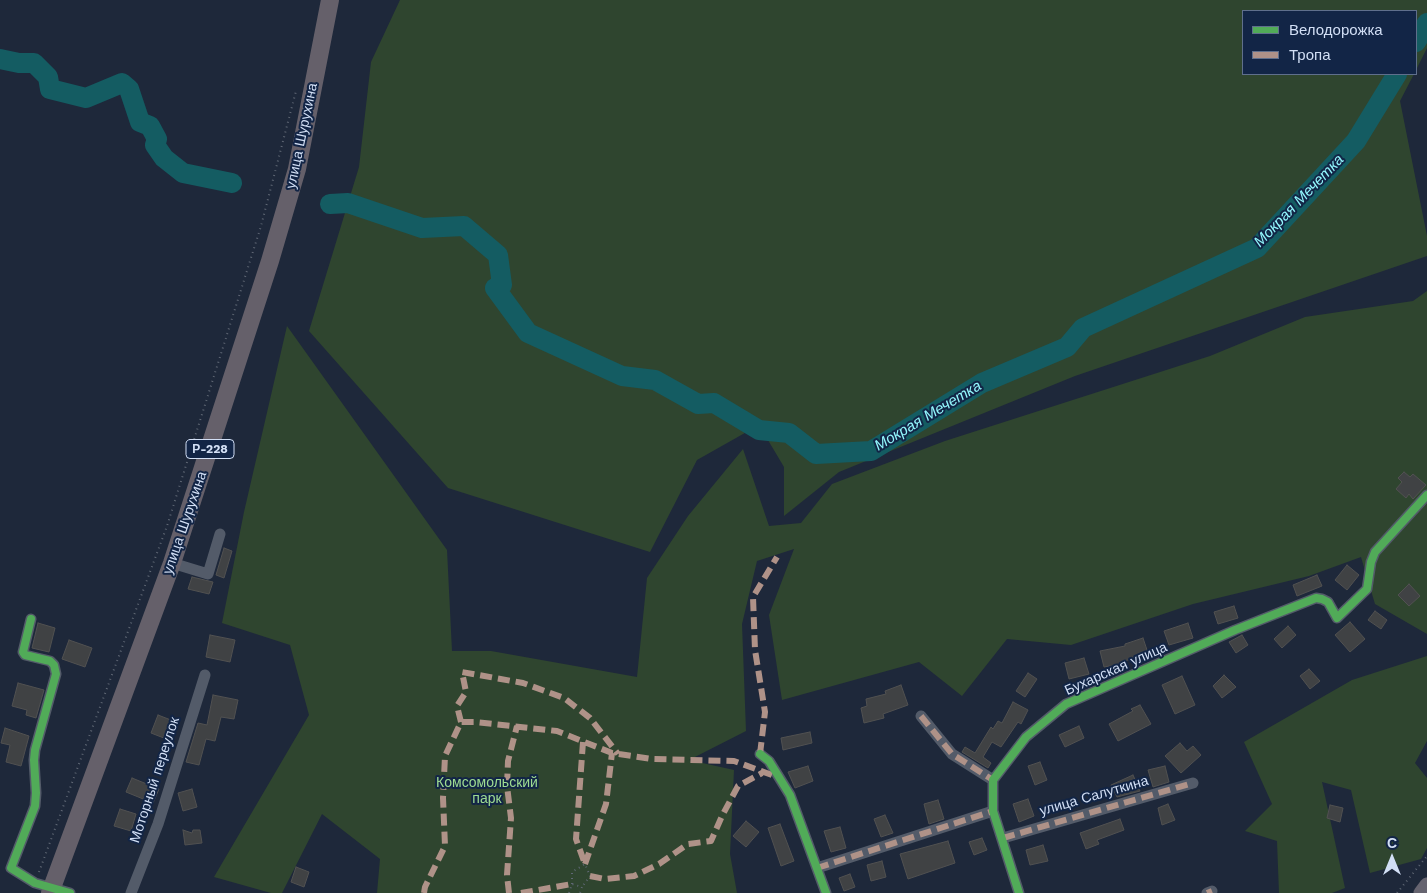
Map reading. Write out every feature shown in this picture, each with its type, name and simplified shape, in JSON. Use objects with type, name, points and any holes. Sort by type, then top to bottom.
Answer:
[{"type":"highway","name":"улица Шурухина","points":[[51,890],[172,563],[245,343],[297,169],[330,0]]},
{"type":"main road","points":[[1421,893],[1427,885]]},
{"type":"street","name":"Бухарская улица","points":[[992,780],[1026,737],[1066,704],[1235,630],[1316,598],[1328,602],[1337,618],[1367,589],[1370,562],[1375,552],[1427,495]]},
{"type":"street","points":[[172,563],[208,574],[220,534]]},
{"type":"street","points":[[31,619],[25,655],[50,661],[54,665],[56,674],[35,750],[35,806],[11,868],[51,890],[70,893]]},
{"type":"street","name":"Моторный переулок","points":[[131,893],[158,824],[205,675]]},
{"type":"street","points":[[921,716],[952,754],[992,780],[993,811],[1019,893]]},
{"type":"street","points":[[760,754],[769,761],[790,795],[826,893]]},
{"type":"street","name":"улица Салуткина","points":[[1002,838],[1193,783]]},
{"type":"street","points":[[817,868],[993,811]]},
{"type":"path","points":[[35,882],[167,526],[261,226],[297,88]]},
{"type":"path","points":[[1397,893],[1427,856]]},
{"type":"path","points":[[569,893],[572,884],[572,872],[585,864],[590,876],[580,893]]},
{"type":"path","points":[[572,884],[582,887]]},
{"type":"green space","points":[[400,0],[1427,0],[1427,48],[1417,68],[1417,10],[1242,10],[1242,75],[1413,75],[1400,101],[1427,236],[1427,256],[1075,376],[839,472],[784,516],[784,467],[759,425],[697,460],[650,552],[448,488],[309,331],[359,167],[371,62]]},
{"type":"green space","name":"Комсомольский парк","points":[[1427,291],[1427,634],[1375,604],[1361,557],[1309,576],[1193,604],[1071,645],[1007,639],[962,696],[919,662],[782,700],[769,615],[794,549],[757,561],[742,624],[746,731],[689,760],[734,770],[730,854],[737,893],[377,893],[380,859],[322,814],[282,893],[271,893],[214,877],[309,715],[290,645],[222,623],[244,512],[287,326],[447,550],[452,651],[491,651],[637,677],[647,578],[688,516],[743,449],[769,526],[801,523],[832,484],[945,441],[1210,356],[1305,317],[1413,301]]},
{"type":"green space","points":[[1427,656],[1427,741],[1415,763],[1427,778],[1427,848],[1421,859],[1370,873],[1351,790],[1322,782],[1345,888],[1332,893],[1279,893],[1277,841],[1245,831],[1272,804],[1244,742],[1352,680]]},
{"type":"building","points":[[1404,472],[1410,477],[1413,474],[1426,485],[1413,499],[1409,494],[1406,498],[1396,489],[1402,482],[1398,478]]},
{"type":"building","points":[[224,548],[232,551],[224,578],[216,575]]},
{"type":"building","points":[[1347,565],[1359,575],[1347,590],[1335,580]]},
{"type":"building","points":[[1317,575],[1322,586],[1297,596],[1293,585]]},
{"type":"building","points":[[192,577],[213,582],[209,594],[188,589]]},
{"type":"building","points":[[1409,584],[1420,596],[1409,606],[1398,595]]},
{"type":"building","points":[[1234,606],[1238,618],[1218,624],[1214,612]]},
{"type":"building","points":[[1375,611],[1387,620],[1381,629],[1368,620]]},
{"type":"building","points":[[1350,622],[1365,639],[1350,652],[1335,635]]},
{"type":"building","points":[[38,623],[55,628],[49,652],[32,648]]},
{"type":"building","points":[[1188,623],[1193,638],[1169,645],[1164,631]]},
{"type":"building","points":[[1288,626],[1296,635],[1282,648],[1274,639]]},
{"type":"building","points":[[210,635],[235,640],[230,662],[206,657]]},
{"type":"building","points":[[1242,635],[1248,645],[1236,653],[1229,642]]},
{"type":"building","points":[[1143,638],[1148,653],[1125,661],[1126,666],[1104,667],[1100,651],[1125,646],[1125,644]]},
{"type":"building","points":[[69,640],[92,648],[85,667],[62,659]]},
{"type":"building","points":[[1084,658],[1089,674],[1069,679],[1065,663]]},
{"type":"building","points":[[1309,669],[1320,681],[1310,689],[1300,676]]},
{"type":"building","points":[[1028,673],[1037,679],[1025,697],[1016,691]]},
{"type":"building","points":[[1224,675],[1236,687],[1222,698],[1213,686]]},
{"type":"building","points":[[1182,676],[1195,705],[1175,714],[1162,685]]},
{"type":"building","points":[[18,683],[44,690],[36,718],[26,715],[27,710],[12,706]]},
{"type":"building","points":[[901,685],[908,705],[883,714],[884,718],[864,723],[861,708],[867,706],[866,699],[886,694],[885,691]]},
{"type":"building","points":[[213,695],[238,700],[234,719],[221,717],[215,741],[206,739],[199,765],[186,762],[198,723],[207,725]]},
{"type":"building","points":[[1013,702],[1028,710],[1021,724],[1018,722],[1001,747],[992,742],[983,757],[991,763],[988,768],[962,752],[965,747],[975,753],[991,727],[993,729],[998,721],[1002,723]]},
{"type":"building","points":[[1140,705],[1151,724],[1118,741],[1109,724]]},
{"type":"building","points":[[158,715],[176,722],[169,740],[151,733]]},
{"type":"building","points":[[1079,726],[1084,738],[1065,747],[1059,735]]},
{"type":"building","points":[[5,728],[29,736],[21,766],[6,762],[10,745],[1,743]]},
{"type":"building","points":[[810,732],[812,743],[783,750],[781,738]]},
{"type":"building","points":[[1180,743],[1187,751],[1193,746],[1201,755],[1181,773],[1165,756]]},
{"type":"building","points":[[1040,762],[1047,780],[1035,785],[1028,766]]},
{"type":"building","points":[[808,766],[813,781],[795,788],[788,772]]},
{"type":"building","points":[[1165,766],[1169,782],[1153,787],[1148,770]]},
{"type":"building","points":[[1133,775],[1140,791],[1117,797],[1111,785]]},
{"type":"building","points":[[132,778],[159,789],[153,803],[126,792]]},
{"type":"building","points":[[192,789],[197,807],[183,811],[178,793]]},
{"type":"building","points":[[1028,799],[1034,816],[1019,822],[1013,804]]},
{"type":"building","points":[[938,800],[944,819],[929,824],[924,804]]},
{"type":"building","points":[[1168,804],[1175,820],[1162,825],[1158,808]]},
{"type":"building","points":[[1330,805],[1343,808],[1340,822],[1327,818]]},
{"type":"building","points":[[120,809],[136,814],[131,831],[114,826]]},
{"type":"building","points":[[885,815],[893,833],[881,837],[874,819]]},
{"type":"building","points":[[1120,819],[1124,830],[1097,840],[1099,844],[1086,849],[1080,833]]},
{"type":"building","points":[[746,821],[759,832],[746,847],[733,836]]},
{"type":"building","points":[[780,824],[794,861],[781,866],[768,828]]},
{"type":"building","points":[[840,827],[846,848],[831,852],[824,831]]},
{"type":"building","points":[[183,830],[192,833],[193,830],[200,830],[202,843],[185,845]]},
{"type":"building","points":[[982,838],[987,850],[974,855],[969,842]]},
{"type":"building","points":[[948,841],[955,863],[908,879],[900,854]]},
{"type":"building","points":[[1043,845],[1048,861],[1030,865],[1026,850]]},
{"type":"building","points":[[882,861],[886,877],[871,881],[867,865]]},
{"type":"building","points":[[296,867],[309,872],[304,887],[291,882]]},
{"type":"building","points":[[850,874],[855,887],[844,891],[839,878]]},
{"type":"waterway","name":"Мокрая Мечетка","points":[[1417,40],[1427,23]]},
{"type":"waterway","name":"Мокрая Мечетка","points":[[0,59],[19,63],[34,63],[48,77],[50,89],[86,98],[122,83],[129,89],[140,122],[150,126],[157,139],[155,145],[164,158],[183,173],[232,183]]},
{"type":"waterway","name":"Мокрая Мечетка","points":[[330,204],[348,203],[422,228],[464,226],[498,255],[502,285],[495,288],[528,333],[622,376],[655,380],[698,404],[714,403],[759,430],[789,433],[816,454],[871,451],[982,383],[1067,347],[1083,328],[1257,248],[1356,141],[1396,75]]},
{"type":"marked path","points":[[760,754],[765,712],[755,650],[753,597],[777,557]]},
{"type":"marked path","points":[[461,722],[457,706],[466,692],[462,672],[523,683],[564,698],[590,718],[618,754]]},
{"type":"marked path","points":[[921,716],[952,754],[993,780]]},
{"type":"marked path","points":[[424,893],[425,887],[445,846],[443,798],[445,756],[461,722],[557,731],[612,753],[652,759],[734,761],[780,778]]},
{"type":"marked path","points":[[509,893],[507,875],[511,818],[507,786],[508,761],[517,726]]},
{"type":"marked path","points":[[583,742],[576,839],[585,864]]},
{"type":"marked path","points":[[585,864],[606,804],[612,753]]},
{"type":"marked path","points":[[590,876],[605,879],[634,876],[659,864],[688,844],[711,841],[738,786],[762,773]]},
{"type":"marked path","points":[[1003,838],[1193,783]]},
{"type":"marked path","points":[[817,868],[993,811]]},
{"type":"marked path","points":[[521,893],[572,884]]},
{"type":"marked path","points":[[1207,893],[1212,891]]},
{"type":"cycle path","points":[[1019,893],[993,811],[993,780],[1026,737],[1066,704],[1235,630],[1316,598],[1328,602],[1337,618],[1367,589],[1371,562],[1375,552],[1427,495]]},
{"type":"cycle path","points":[[31,619],[23,652],[25,655],[50,661],[54,665],[56,674],[35,750],[35,806],[11,868],[35,883],[70,893]]},
{"type":"cycle path","points":[[760,754],[769,761],[790,795],[826,893]]}]
